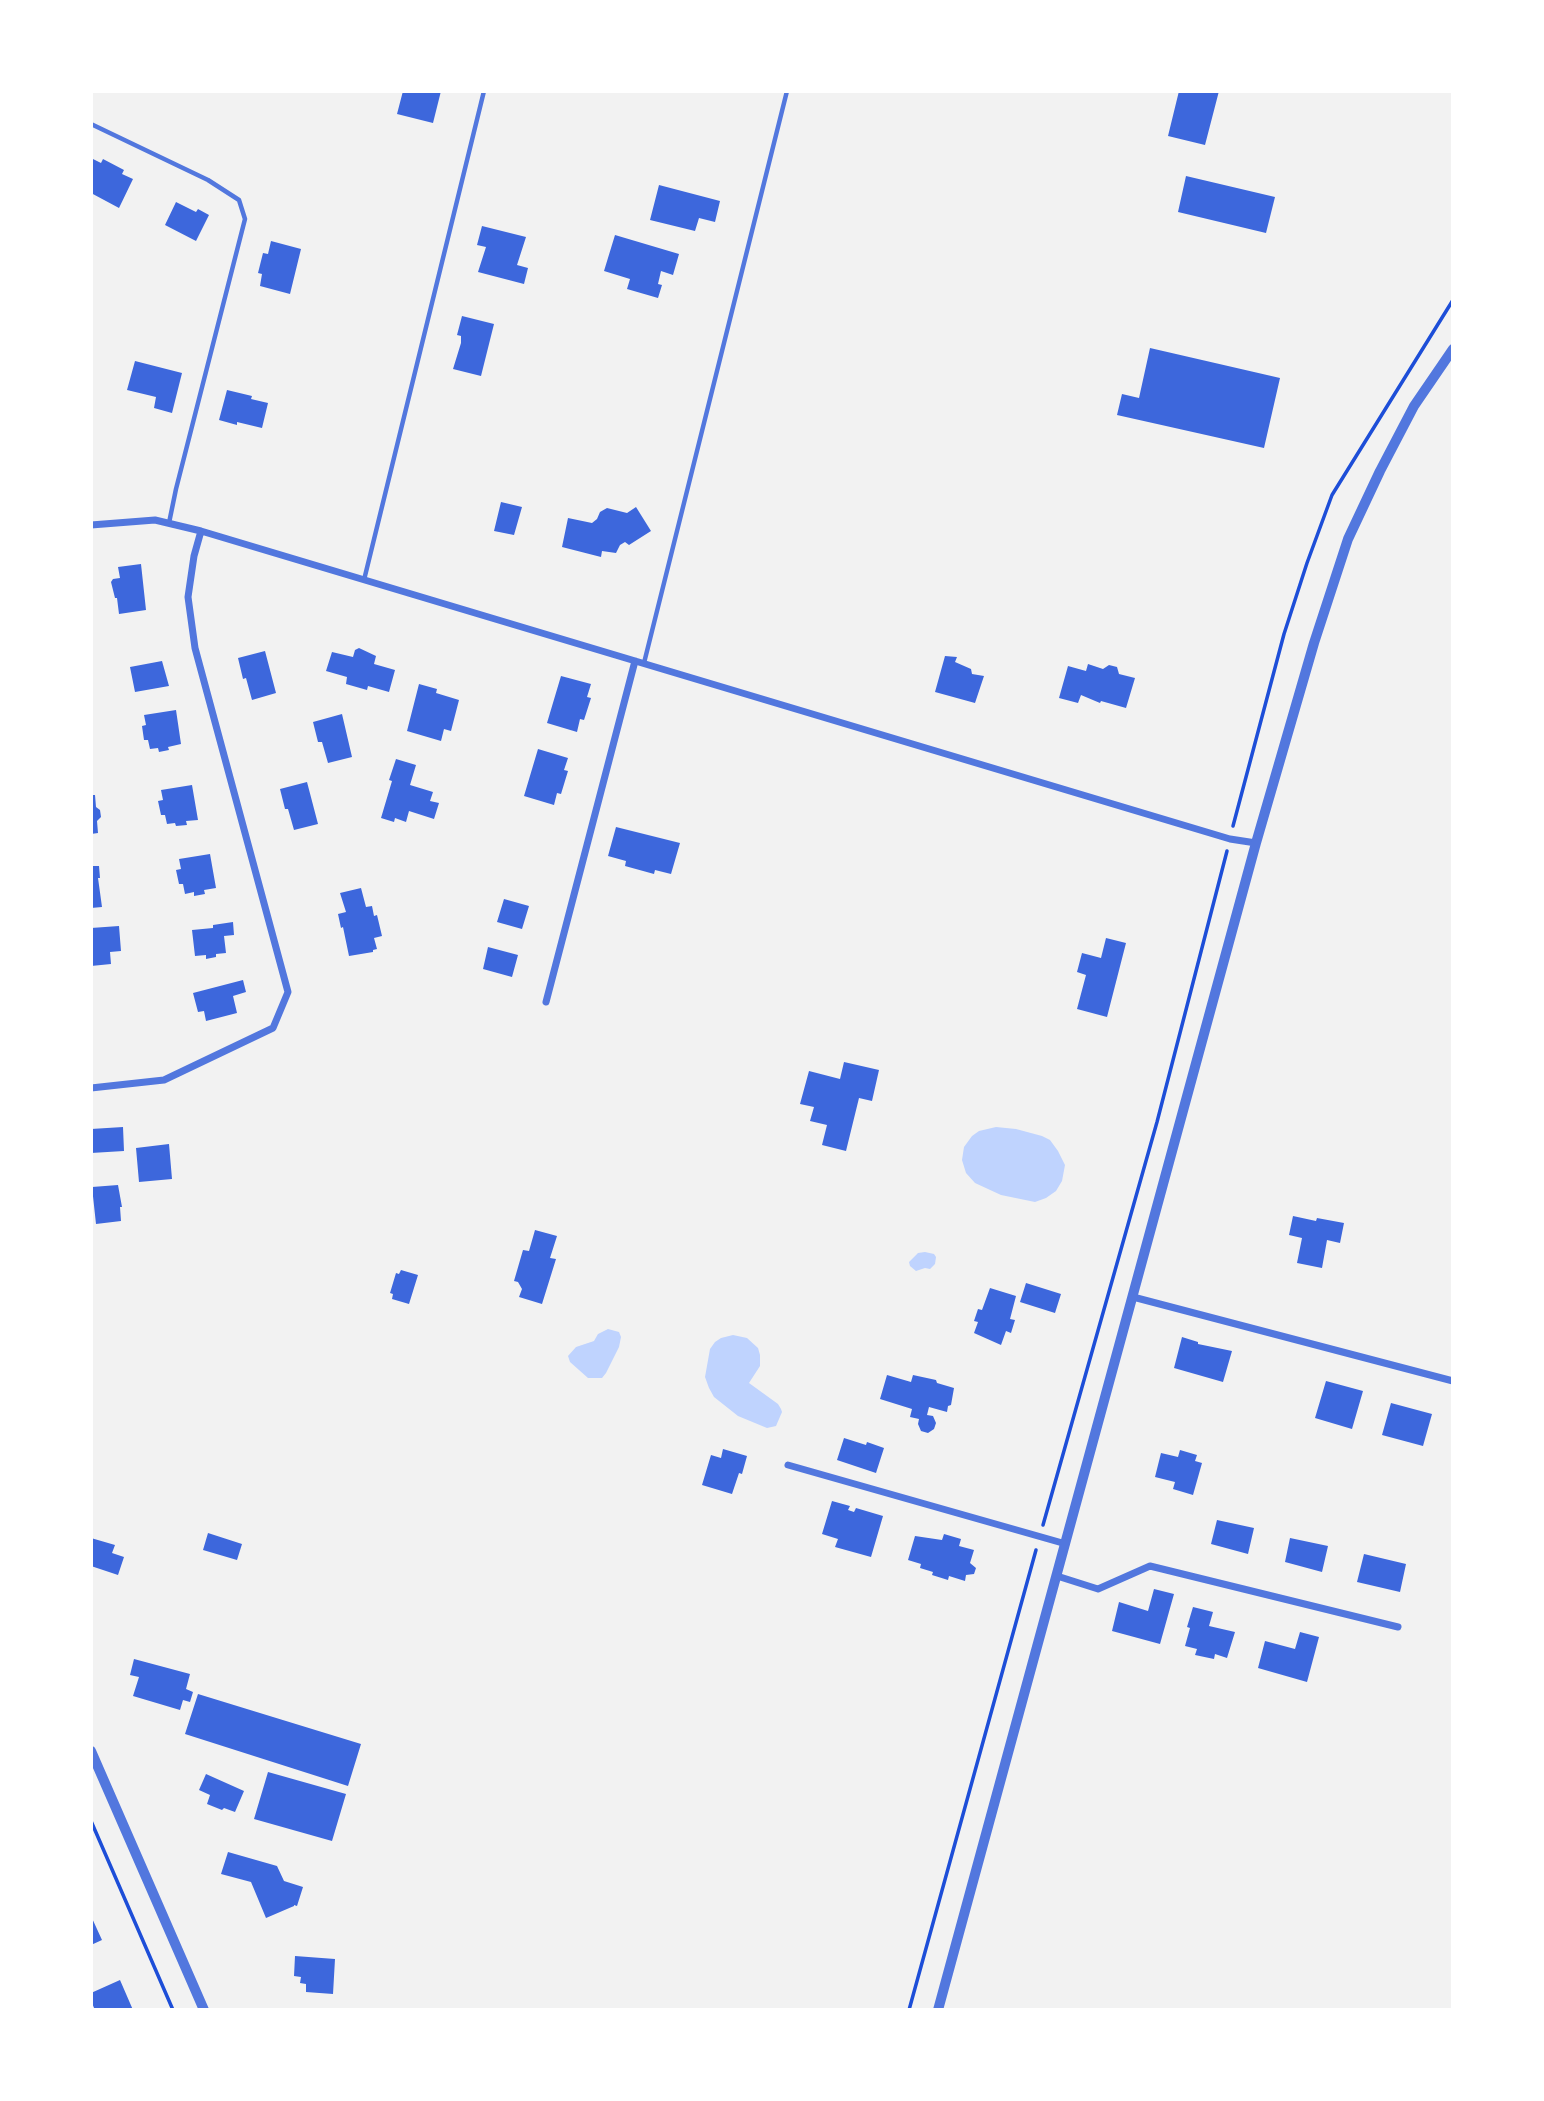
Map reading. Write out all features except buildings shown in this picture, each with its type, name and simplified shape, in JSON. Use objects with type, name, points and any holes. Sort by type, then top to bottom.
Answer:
[{"type":"street","points":[[938,2010],[1256,843],[1314,643],[1348,539],[1380,471],[1412,410],[1453,349]]},
{"type":"street","points":[[91,525],[155,520],[201,531],[1230,839],[1256,843]]},
{"type":"street","points":[[91,1088],[164,1080],[274,1028],[288,992],[195,648],[188,597],[201,531]]},
{"type":"street","points":[[546,1002],[639,663]]},
{"type":"street","points":[[1133,1297],[1453,1381]]},
{"type":"street","points":[[788,1465],[1066,1544]]},
{"type":"street","points":[[1057,1576],[1098,1589],[1150,1566],[1398,1627]]},
{"type":"street","points":[[91,1751],[204,2010]]},
{"type":"lane","points":[[364,580],[484,91]]},
{"type":"lane","points":[[639,663],[787,91]]},
{"type":"lane","points":[[91,124],[208,180],[239,200],[244,219],[169,523]]},
{"type":"path","points":[[908,2010],[1198,972],[1284,634],[1332,495],[1453,300]]},
{"type":"path","points":[[91,1821],[173,2010]]},
{"type":"water","points":[[996,1127],[1016,1129],[1050,1140],[1065,1165],[1062,1181],[1056,1191],[1035,1202],[1001,1195],[975,1183],[966,1173],[962,1160],[964,1147],[979,1131]]},
{"type":"water","points":[[918,1253],[934,1254],[935,1264],[930,1269],[916,1271],[909,1262]]},
{"type":"water","points":[[608,1329],[619,1332],[619,1347],[602,1378],[588,1378],[570,1362],[568,1356],[576,1347],[594,1341],[598,1334]]},
{"type":"water","points":[[733,1335],[747,1338],[758,1348],[760,1366],[749,1383],[778,1404],[782,1412],[776,1426],[767,1428],[738,1416],[714,1397],[709,1388],[705,1377],[710,1349],[721,1338]]}]
